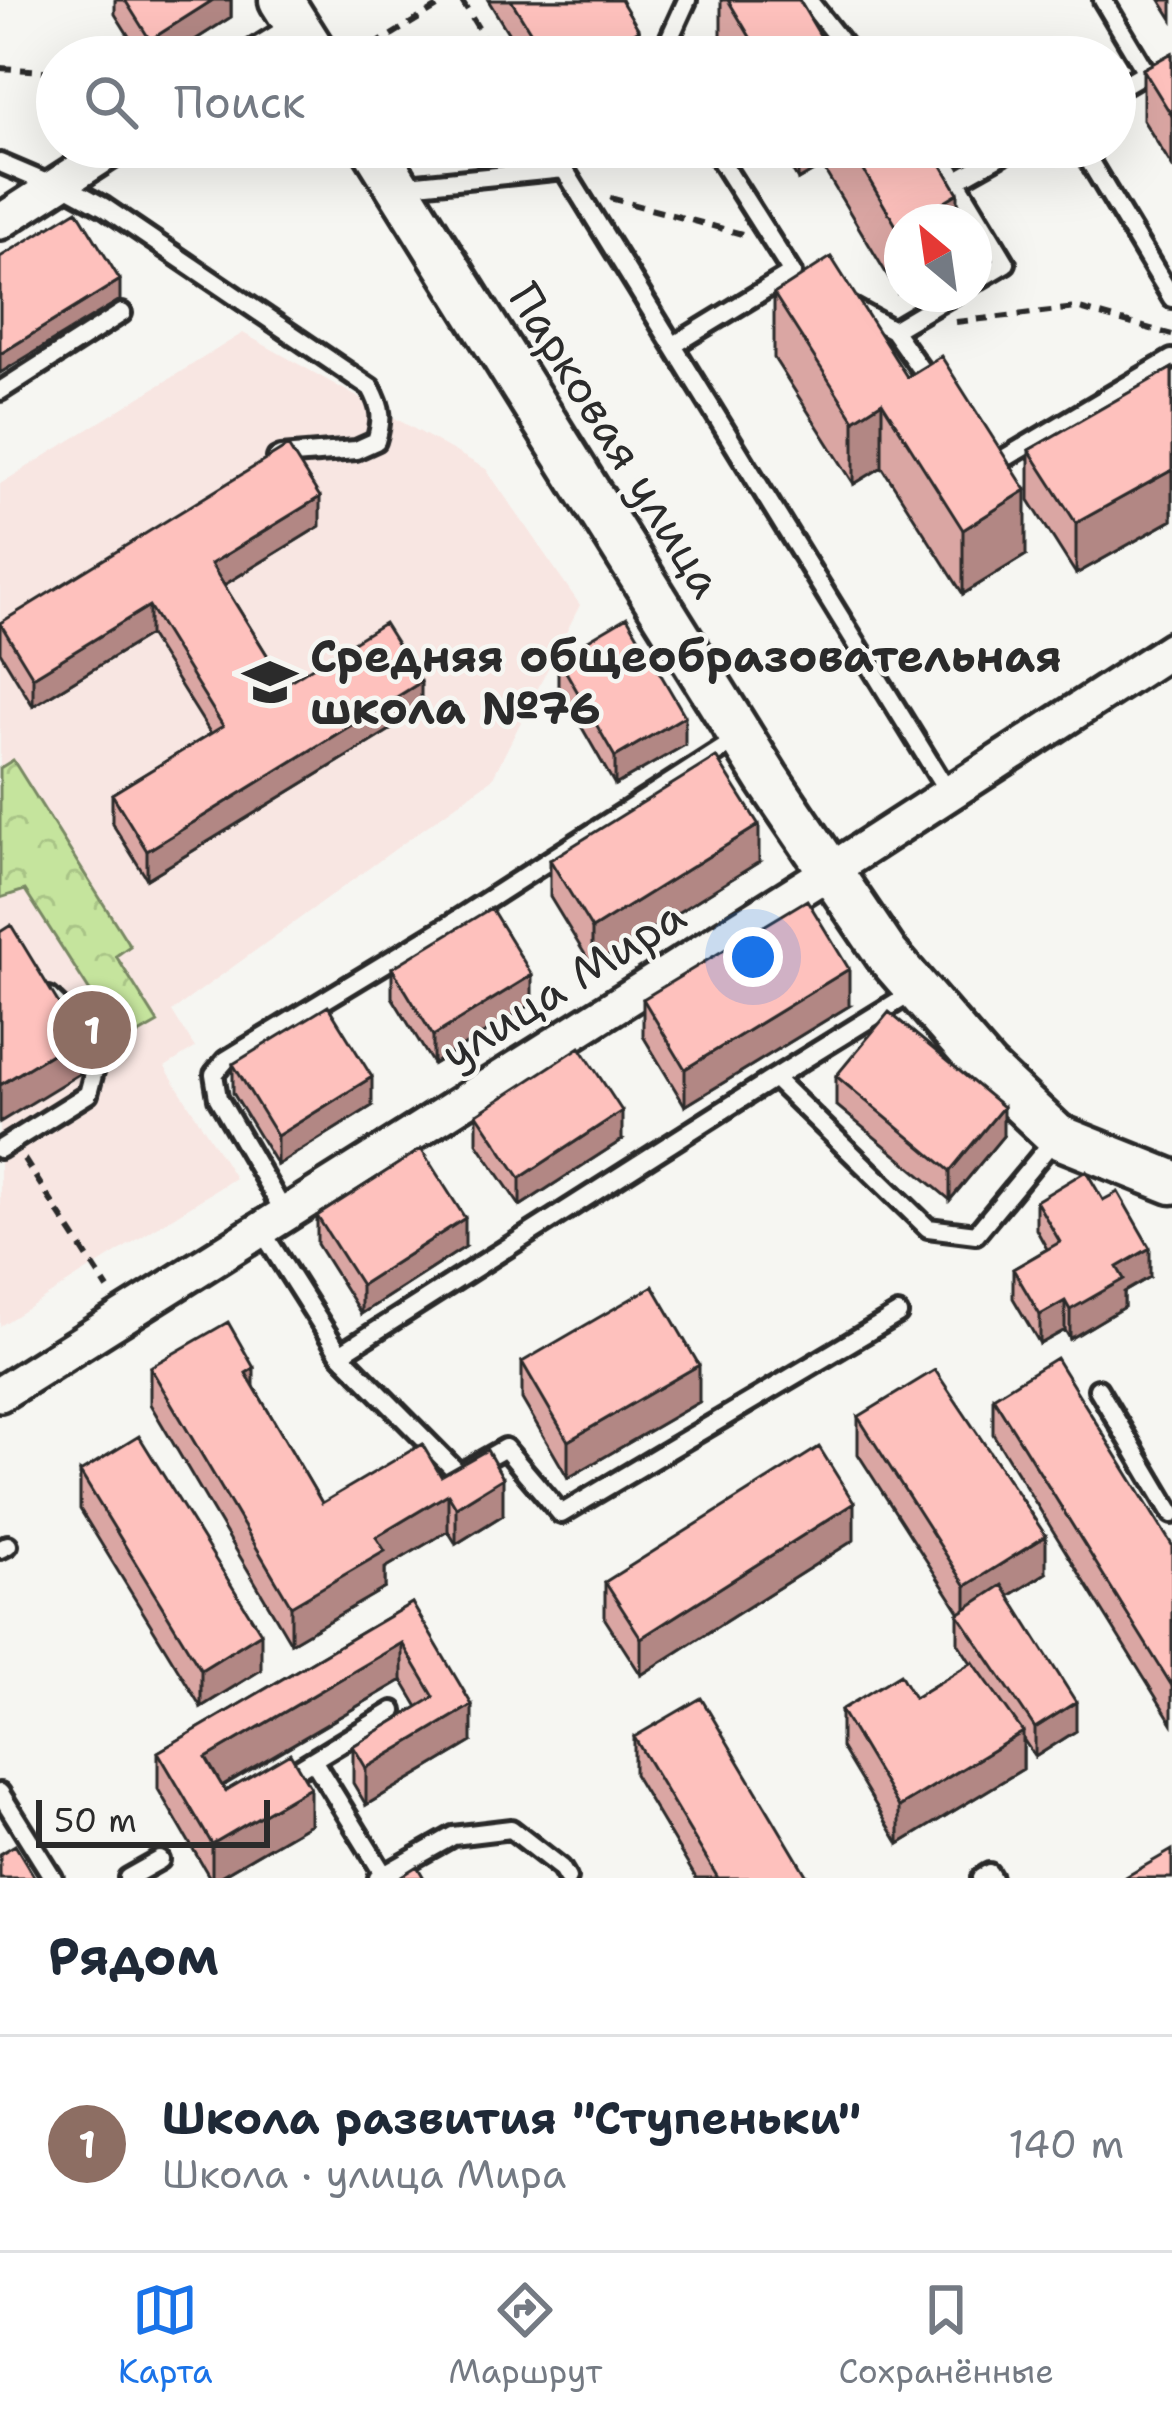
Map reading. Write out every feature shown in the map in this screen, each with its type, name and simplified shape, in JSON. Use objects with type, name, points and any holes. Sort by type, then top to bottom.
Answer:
[{"type":"street","points":[[0,222],[83,168]]},
{"type":"street","name":"Парковая улица","points":[[386,168],[828,872],[916,990],[986,1069],[1057,1136],[1172,1182]]},
{"type":"street","name":"улица Мира","points":[[0,1394],[828,872],[1172,649]]},
{"type":"lane","points":[[671,36],[687,0]]},
{"type":"lane","points":[[808,0],[836,36]]},
{"type":"lane","points":[[1103,0],[1124,36]]},
{"type":"lane","points":[[1136,55],[1146,72],[1136,78]]},
{"type":"lane","points":[[0,163],[104,207],[371,388],[382,411],[376,441],[356,450],[281,455],[261,468]]},
{"type":"lane","points":[[725,168],[792,273],[812,285]]},
{"type":"lane","points":[[949,168],[971,204]]},
{"type":"lane","points":[[957,181],[980,168]]},
{"type":"lane","points":[[1094,168],[1172,298]]},
{"type":"lane","points":[[398,187],[563,169],[947,792]]},
{"type":"lane","points":[[992,240],[1006,263],[992,271]]},
{"type":"lane","points":[[674,345],[792,273]]},
{"type":"lane","points":[[832,296],[892,330],[941,398]]},
{"type":"lane","points":[[892,330],[923,312]]},
{"type":"lane","points":[[0,391],[122,313]]},
{"type":"lane","points":[[978,450],[990,467],[1172,359]]},
{"type":"lane","points":[[741,736],[452,923],[226,1060],[214,1074],[218,1098],[272,1220],[340,1354],[460,1474],[505,1448],[561,1514],[898,1314]]},
{"type":"lane","points":[[6,1145],[88,1094],[97,1060],[74,1021],[53,1003],[40,983]]},
{"type":"lane","points":[[340,1354],[916,990]]},
{"type":"lane","points":[[774,1078],[928,1228],[976,1234],[1057,1136]]},
{"type":"lane","points":[[1098,1389],[1172,1514]]},
{"type":"lane","points":[[259,1792],[393,1711]]},
{"type":"lane","points":[[313,1760],[381,1876],[453,1836],[511,1829],[567,1878]]},
{"type":"lane","points":[[0,1793],[53,1878]]},
{"type":"lane","points":[[128,1878],[160,1860]]},
{"type":"lane","points":[[981,1878],[989,1874],[992,1878]]},
{"type":"path","points":[[390,36],[449,0]]},
{"type":"path","points":[[461,0],[483,36]]},
{"type":"path","points":[[0,68],[36,71]]},
{"type":"path","points":[[576,189],[741,234],[792,273]]},
{"type":"path","points":[[892,330],[1076,308],[1172,335]]},
{"type":"path","points":[[6,1145],[114,1297]]},
{"type":"shaded area","name":"Средняя общеобразовательная школа №76","points":[[243,333],[486,469],[580,605],[492,779],[172,1011],[195,1048],[165,1067],[235,1178],[0,1326],[0,484]]},
{"type":"green space","points":[[13,760],[130,946],[116,956],[158,1023],[123,1043],[25,890],[0,898],[0,768]]},
{"type":"building","points":[[125,0],[213,0],[156,36],[148,36]]},
{"type":"building","points":[[511,0],[621,0],[639,30],[629,36],[533,36]]},
{"type":"building","points":[[728,0],[799,0],[820,36],[749,36]]},
{"type":"building","points":[[1172,53],[1172,116],[1143,69]]},
{"type":"building","points":[[862,168],[943,168],[958,193],[940,204],[884,205]]},
{"type":"building","points":[[77,210],[120,280],[0,354],[0,257]]},
{"type":"building","points":[[831,257],[907,377],[941,356],[1026,490],[963,530],[882,402],[854,420],[774,294]]},
{"type":"building","points":[[1172,368],[1172,470],[1076,523],[1029,450]]},
{"type":"building","points":[[288,446],[320,497],[211,564],[285,684],[384,623],[421,682],[147,851],[112,794],[223,726],[149,606],[33,677],[0,623]]},
{"type":"building","points":[[627,617],[685,716],[615,757],[558,658]]},
{"type":"building","points":[[716,757],[759,825],[592,929],[550,860]]},
{"type":"building","points":[[807,900],[849,969],[685,1069],[643,999]]},
{"type":"building","points":[[491,908],[532,975],[433,1036],[392,968]]},
{"type":"building","points":[[11,925],[79,1037],[0,1085],[0,932]]},
{"type":"building","points":[[328,1006],[372,1077],[277,1136],[233,1064]]},
{"type":"building","points":[[889,1012],[1003,1107],[950,1171],[836,1076]]},
{"type":"building","points":[[580,1047],[622,1111],[520,1178],[477,1114]]},
{"type":"building","points":[[421,1149],[465,1218],[361,1285],[317,1216]]},
{"type":"building","points":[[1086,1171],[1103,1200],[1118,1192],[1150,1248],[1117,1267],[1124,1279],[1070,1310],[1065,1301],[1040,1315],[1013,1269],[1060,1242],[1036,1201]]},
{"type":"building","points":[[653,1286],[699,1365],[568,1441],[522,1362]]},
{"type":"building","points":[[228,1322],[254,1368],[246,1373],[322,1503],[422,1444],[441,1476],[487,1450],[503,1478],[456,1507],[448,1494],[376,1537],[385,1551],[291,1606],[150,1367]]},
{"type":"building","points":[[1056,1358],[1172,1545],[1172,1686],[993,1397]]},
{"type":"building","points":[[935,1370],[1046,1536],[966,1586],[858,1417]]},
{"type":"building","points":[[139,1436],[261,1633],[201,1670],[80,1472]]},
{"type":"building","points":[[819,1447],[854,1503],[641,1638],[605,1582]]},
{"type":"building","points":[[1002,1585],[1076,1702],[1035,1728],[958,1614]]},
{"type":"building","points":[[412,1603],[472,1705],[366,1768],[353,1746],[434,1697],[402,1643],[206,1758],[225,1791],[290,1753],[310,1787],[212,1844],[158,1752]]},
{"type":"building","points":[[973,1662],[1023,1732],[899,1807],[841,1710],[900,1674],[914,1698]]},
{"type":"building","points":[[701,1698],[808,1878],[718,1878],[634,1737]]},
{"type":"building","points":[[15,1845],[35,1878],[0,1878],[0,1854]]},
{"type":"building","points":[[1172,1850],[1172,1878],[1124,1878]]},
{"type":"building","points":[[417,1866],[424,1878],[398,1878]]},
{"type":"place","name":"Средняя общеобразовательная школа №76","points":[[270,682]]},
{"type":"place","name":"Школа развития \"Ступеньки\"","points":[[92,1030]]}]
